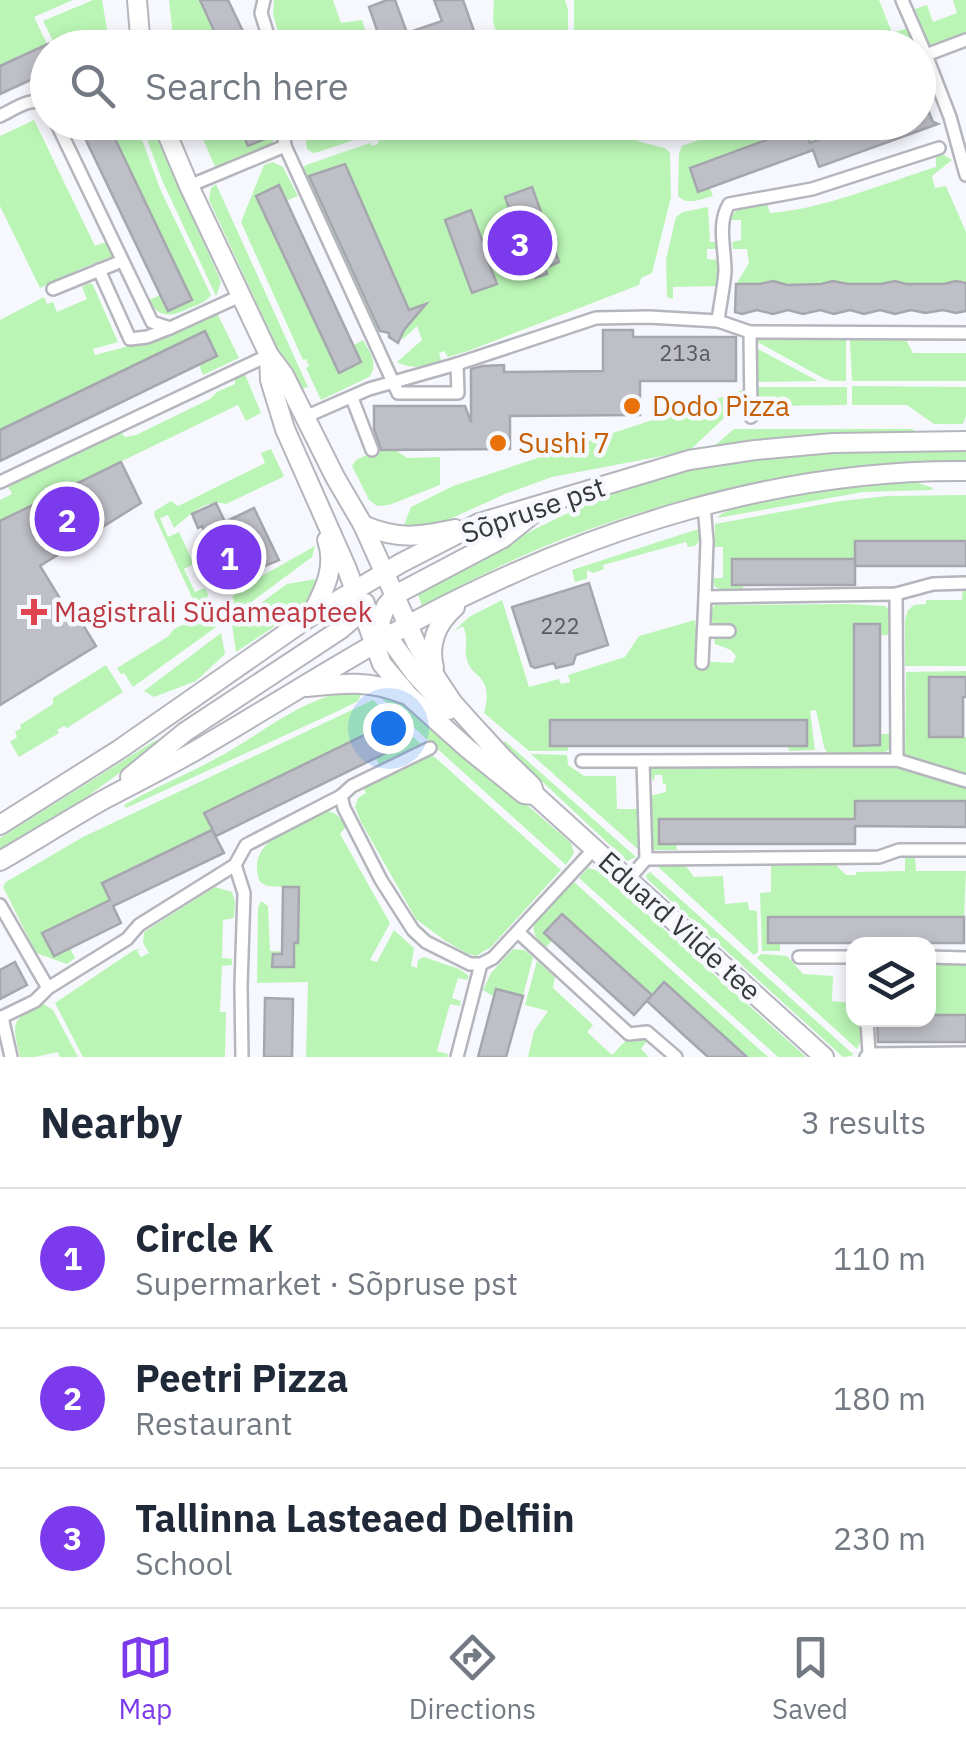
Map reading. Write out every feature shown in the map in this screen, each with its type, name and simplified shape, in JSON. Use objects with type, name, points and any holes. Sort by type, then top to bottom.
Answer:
[{"type":"main road","points":[[138,0],[140,30]]},
{"type":"main road","points":[[104,800],[184,732],[341,629],[361,610],[377,555],[284,375],[269,355],[170,140]]},
{"type":"main road","points":[[269,355],[270,380],[285,429],[324,516],[322,526],[331,551],[330,574],[318,612]]},
{"type":"main road","name":"Sõpruse pst","points":[[0,824],[120,750],[318,612],[479,523],[690,460],[833,443],[966,441]]},
{"type":"main road","name":"Sõpruse pst","points":[[0,861],[302,688],[384,621],[410,621],[524,568],[704,506],[774,488],[869,474],[966,471]]},
{"type":"main road","points":[[384,621],[550,501]]},
{"type":"main road","points":[[324,516],[335,521],[371,584],[400,653],[433,696],[503,758]]},
{"type":"main road","points":[[363,525],[383,534],[412,537],[479,523]]},
{"type":"main road","points":[[436,678],[432,647],[438,627],[468,595]]},
{"type":"main road","points":[[318,612],[345,606],[384,621]]},
{"type":"main road","name":"Eduard Vilde tee","points":[[536,796],[524,794],[409,696],[382,664],[384,621],[410,621],[436,678],[453,703],[532,786],[536,796],[824,1057]]},
{"type":"main road","points":[[302,688],[370,683],[409,696]]},
{"type":"street","points":[[264,0],[261,13],[266,30]]},
{"type":"street","points":[[902,0],[915,30]]},
{"type":"street","points":[[936,51],[966,40]]},
{"type":"street","points":[[936,81],[966,175]]},
{"type":"street","points":[[0,116],[30,101]]},
{"type":"street","points":[[65,140],[152,322],[170,328]]},
{"type":"street","points":[[284,140],[398,393],[458,394],[456,364]]},
{"type":"street","points":[[189,186],[285,146]]},
{"type":"street","points":[[718,321],[725,276],[722,216],[729,204],[812,188],[939,148]]},
{"type":"street","points":[[54,289],[122,261]]},
{"type":"street","points":[[100,270],[130,339],[147,337],[240,296]]},
{"type":"street","points":[[305,417],[369,389],[596,318],[718,321],[750,332],[966,333]]},
{"type":"street","points":[[750,332],[751,417]]},
{"type":"street","points":[[0,482],[269,355]]},
{"type":"street","points":[[352,398],[372,450]]},
{"type":"street","points":[[702,663],[707,540],[704,506]]},
{"type":"street","points":[[704,597],[896,594],[933,584],[966,583]]},
{"type":"street","points":[[896,594],[896,760]]},
{"type":"street","points":[[704,631],[729,631]]},
{"type":"street","points":[[10,1057],[1,1017],[34,1001],[48,988],[127,939],[140,924],[234,865],[246,845],[430,748]]},
{"type":"street","points":[[582,761],[896,760],[966,781]]},
{"type":"street","points":[[628,880],[646,860],[643,761]]},
{"type":"street","points":[[341,796],[382,880],[413,930],[426,942],[465,962],[482,964],[492,958],[594,848]]},
{"type":"street","points":[[646,860],[879,857],[899,850],[966,850]]},
{"type":"street","points":[[234,865],[244,893],[242,1057]]},
{"type":"street","points":[[0,905],[48,988]]},
{"type":"street","points":[[518,932],[629,1034],[647,1032],[676,1057]]},
{"type":"street","points":[[799,957],[846,956]]},
{"type":"street","points":[[936,957],[966,958]]},
{"type":"street","points":[[457,1057],[482,964]]},
{"type":"street","points":[[866,1027],[867,1056],[966,1053]]},
{"type":"green space","points":[[0,0],[73,0],[34,17],[40,30],[30,30],[30,52],[0,66]]},
{"type":"green space","points":[[93,0],[102,0],[107,29],[48,30],[43,21]]},
{"type":"green space","points":[[169,0],[200,0],[214,30],[172,30]]},
{"type":"green space","points":[[274,0],[333,0],[341,23],[362,20],[365,30],[278,30]]},
{"type":"green space","points":[[494,0],[565,0],[568,10],[568,30],[495,30]]},
{"type":"green space","points":[[574,0],[879,0],[891,30],[574,30]]},
{"type":"green space","points":[[953,0],[966,0],[966,36],[936,47],[936,30],[922,30],[915,9],[927,5],[933,22],[957,13]]},
{"type":"green space","points":[[30,122],[30,140],[44,140],[95,246],[106,242],[113,256],[40,288],[0,206],[0,136]]},
{"type":"green space","points":[[115,140],[142,140],[161,191],[211,295],[202,303],[166,314],[157,311],[149,300],[160,295],[168,311],[192,299]]},
{"type":"green space","points":[[147,140],[158,140],[216,270],[221,282],[216,296]]},
{"type":"green space","points":[[203,140],[246,140],[249,146],[274,140],[269,147],[216,169]]},
{"type":"green space","points":[[354,140],[313,153],[307,149],[306,141]]},
{"type":"green space","points":[[636,140],[665,148],[670,153],[671,197],[652,273],[641,278],[639,285],[468,351],[448,357],[444,351],[439,353],[441,360],[419,367],[397,362],[422,340],[417,326],[398,343],[383,328],[372,329],[301,174],[306,165],[378,141]]},
{"type":"green space","points":[[699,140],[766,140],[690,168],[698,192],[710,188],[713,196],[690,201],[678,196],[682,146]]},
{"type":"green space","points":[[936,153],[952,160],[932,176],[935,188],[946,186],[966,232],[966,283],[736,284],[749,263],[747,249],[733,249],[732,242],[741,240],[741,220],[731,220],[740,208],[766,200],[770,213],[833,201],[936,167]]},
{"type":"green space","points":[[273,162],[283,167],[298,196],[286,201],[278,186],[257,196],[340,372],[361,362],[354,345],[363,340],[373,363],[369,377],[321,400],[306,368],[306,359],[303,360],[241,222],[264,165]]},
{"type":"green space","points":[[216,184],[308,387],[297,390],[209,200]]},
{"type":"green space","points":[[708,207],[710,242],[719,245],[719,249],[707,249],[707,259],[718,260],[716,286],[673,287],[673,299],[667,297],[666,259],[676,217]]},
{"type":"green space","points":[[89,283],[118,342],[93,349],[95,355],[167,336],[217,313],[239,358],[203,375],[199,365],[217,355],[204,331],[0,430],[0,320],[44,297],[47,304],[53,302],[57,312],[87,299],[82,287]]},
{"type":"green space","points":[[754,340],[846,340],[846,381],[823,378]]},
{"type":"green space","points":[[850,340],[906,340],[913,353],[966,353],[966,381],[852,381]]},
{"type":"green space","points":[[754,347],[817,381],[756,382]]},
{"type":"green space","points":[[244,372],[261,413],[246,421],[238,405],[0,520],[0,500],[12,494],[8,487],[118,429],[125,437],[136,435],[210,399],[235,384],[235,375]]},
{"type":"green space","points":[[852,386],[966,387],[966,416],[963,424],[934,424],[907,405],[852,405]]},
{"type":"green space","points":[[754,387],[847,387],[847,405],[754,406]]},
{"type":"green space","points":[[746,389],[747,406],[737,406],[689,451],[552,477],[430,528],[402,530],[411,507],[453,486]]},
{"type":"green space","points":[[734,429],[915,431],[801,437],[713,447]]},
{"type":"green space","points":[[271,449],[284,476],[281,478],[226,504],[204,506],[174,528],[168,515],[160,518],[168,537],[179,532],[194,564],[184,569],[195,592],[205,588],[208,594],[206,601],[196,606],[155,511],[171,501],[178,506],[265,463],[261,453]]},
{"type":"green space","points":[[375,451],[397,451],[407,458],[440,457],[440,485],[377,506],[369,500],[352,466]]},
{"type":"green space","points":[[966,451],[966,462],[848,468],[766,481],[686,500],[549,544],[422,606],[417,592],[532,530],[592,503],[691,470],[808,454]]},
{"type":"green space","points":[[912,481],[933,488],[863,492],[717,518],[751,502],[778,496]]},
{"type":"green space","points":[[966,495],[966,541],[856,541],[855,559],[733,559],[744,590],[725,592],[714,586],[713,578],[723,578],[723,547],[715,547],[715,524],[840,501]]},
{"type":"green space","points":[[698,529],[700,540],[695,546],[688,547],[686,542],[603,565],[604,569],[593,573],[587,570],[587,579],[575,582],[572,570]]},
{"type":"green space","points":[[315,546],[312,557],[231,617],[229,603],[237,590]]},
{"type":"green space","points":[[322,578],[304,607],[236,652],[232,624],[287,584]]},
{"type":"green space","points":[[966,587],[966,666],[905,666],[908,610],[926,604],[926,600],[962,600]]},
{"type":"green space","points":[[502,600],[529,687],[559,679],[561,684],[570,682],[568,675],[625,657],[639,636],[695,620],[699,661],[733,663],[736,656],[731,650],[715,644],[711,610],[715,605],[885,606],[891,611],[893,635],[880,635],[879,624],[854,624],[855,746],[879,745],[880,734],[892,734],[892,748],[883,753],[828,754],[816,710],[810,711],[815,750],[789,751],[788,746],[550,720],[550,746],[568,746],[568,751],[529,751],[484,713],[486,688],[468,663],[463,626],[453,632],[469,617]]},
{"type":"green space","points":[[206,621],[216,627],[133,687],[117,668],[180,626]]},
{"type":"green space","points":[[221,633],[225,654],[196,681],[154,697],[144,691]]},
{"type":"green space","points":[[106,665],[123,692],[19,757],[10,742],[17,737],[15,732],[20,725],[53,704],[53,698]]},
{"type":"green space","points":[[966,671],[966,677],[929,677],[929,736],[966,737],[966,776],[905,759],[906,672]]},
{"type":"green space","points":[[363,690],[358,701],[338,711],[126,808],[124,805],[215,759],[304,706]]},
{"type":"green space","points":[[380,693],[415,708],[571,843],[574,853],[566,865],[379,696]]},
{"type":"green space","points":[[373,700],[423,746],[380,767],[376,758],[392,750],[205,814],[212,830],[103,883],[110,900],[43,933],[54,956],[70,948],[75,958],[67,964],[36,953],[3,887],[6,882],[83,837]]},
{"type":"green space","points":[[156,740],[159,744],[88,796],[0,849],[0,838]]},
{"type":"green space","points":[[505,741],[636,857],[627,861],[502,744]]},
{"type":"green space","points":[[429,752],[561,870],[491,947],[476,956],[444,940],[416,919],[355,807],[358,798],[366,793],[362,786]]},
{"type":"green space","points":[[531,754],[567,755],[568,765],[584,776],[616,776],[617,809],[641,809],[640,851]]},
{"type":"green space","points":[[905,767],[966,784],[966,801],[856,801],[855,819],[660,819],[659,844],[676,844],[677,850],[650,850],[650,796],[666,792],[662,775],[655,775],[654,782],[651,769]]},
{"type":"green space","points":[[327,811],[336,814],[346,827],[340,834],[390,923],[370,960],[377,962],[394,930],[414,948],[411,966],[417,968],[418,960],[424,957],[468,975],[468,980],[458,978],[452,998],[461,1001],[460,1006],[450,1004],[437,1051],[448,1054],[447,1057],[306,1057],[308,982],[257,983],[261,901],[268,906],[270,951],[292,952],[293,943],[298,942],[299,888],[260,882],[259,855],[277,836]]},
{"type":"green space","points":[[905,856],[915,856],[916,871],[966,871],[964,917],[768,917],[768,942],[780,943],[780,951],[762,951],[760,893],[771,892],[771,866],[835,864],[846,875],[856,875],[905,871]]},
{"type":"green space","points":[[656,865],[685,865],[694,877],[723,876],[725,904],[748,902],[749,910],[757,911],[758,952],[754,955]]},
{"type":"green space","points":[[588,868],[599,871],[806,1057],[778,1057],[579,878]]},
{"type":"green space","points":[[650,872],[852,1056],[843,1057],[647,879]]},
{"type":"green space","points":[[574,882],[768,1057],[747,1057],[664,982],[652,995],[562,914],[544,933],[552,941],[546,947],[541,943],[534,926]]},
{"type":"green space","points":[[215,887],[232,892],[235,902],[234,918],[223,920],[222,958],[232,959],[232,965],[222,966],[220,1012],[226,1012],[225,1057],[83,1057],[55,1003],[134,950],[141,949],[137,951],[141,957],[149,953],[143,943],[144,932]]},
{"type":"green space","points":[[513,949],[524,950],[533,957],[523,996],[497,989],[494,997],[483,990],[491,973]]},
{"type":"green space","points":[[761,954],[787,956],[803,974],[833,976],[832,1001],[846,1002],[846,1027],[862,1027],[857,1049],[757,958]]},
{"type":"green space","points":[[537,961],[555,977],[553,988],[593,1025],[587,1032],[612,1055],[627,1039],[642,1037],[647,1041],[641,1049],[649,1057],[528,1057],[534,1031],[548,1011],[525,1005]]},
{"type":"green space","points":[[936,963],[966,963],[966,1015],[936,1015]]},
{"type":"green space","points":[[44,1004],[53,1010],[78,1057],[60,1057],[58,1052],[20,1057],[16,1023]]},
{"type":"building","points":[[200,0],[228,0],[242,30],[214,30]]},
{"type":"building","points":[[395,0],[406,30],[377,30],[369,7]]},
{"type":"building","points":[[434,0],[463,0],[474,30],[416,30],[442,21]]},
{"type":"building","points":[[30,52],[30,80],[0,94],[0,66]]},
{"type":"building","points":[[86,140],[116,140],[192,300],[168,311]]},
{"type":"building","points":[[766,140],[894,140],[819,167],[813,150],[698,192],[690,168]]},
{"type":"building","points":[[345,164],[409,310],[426,304],[398,343],[389,333],[380,331],[309,176]]},
{"type":"building","points":[[279,185],[361,362],[339,373],[256,196]]},
{"type":"building","points":[[532,187],[559,262],[545,268],[547,274],[535,278],[524,248],[488,261],[497,284],[472,293],[445,220],[471,210],[484,246],[518,233],[505,197]]},
{"type":"building","points":[[773,281],[787,285],[956,281],[966,283],[966,311],[735,312],[736,284]]},
{"type":"building","points":[[603,330],[633,330],[633,337],[736,337],[736,381],[640,381],[640,415],[510,416],[510,449],[381,450],[374,429],[374,406],[465,406],[471,422],[471,369],[504,365],[504,372],[603,371]]},
{"type":"building","points":[[205,331],[217,356],[0,461],[0,430]]},
{"type":"building","points":[[121,462],[141,503],[40,566],[75,623],[80,620],[96,646],[0,705],[0,521]]},
{"type":"building","points":[[216,503],[225,522],[254,508],[279,560],[260,568],[256,561],[225,576],[202,526],[198,528],[192,514]]},
{"type":"building","points":[[855,541],[966,541],[966,566],[855,566]]},
{"type":"building","points":[[732,559],[855,559],[855,585],[732,585]]},
{"type":"building","points":[[589,583],[608,645],[576,655],[573,664],[556,668],[554,663],[531,666],[512,607]]},
{"type":"building","points":[[854,624],[880,624],[880,745],[854,746]]},
{"type":"building","points":[[929,677],[966,677],[963,737],[929,737]]},
{"type":"building","points":[[550,720],[807,720],[807,746],[550,746]]},
{"type":"building","points":[[381,727],[392,750],[216,836],[204,813]]},
{"type":"building","points":[[855,801],[966,801],[966,827],[855,826],[855,844],[659,844],[659,819],[855,819]]},
{"type":"building","points":[[212,830],[224,853],[113,906],[121,923],[54,956],[42,933],[110,900],[102,883]]},
{"type":"building","points":[[283,887],[299,887],[298,943],[294,943],[294,967],[272,967],[273,954],[282,954]]},
{"type":"building","points":[[562,914],[652,995],[634,1015],[544,933]]},
{"type":"building","points":[[768,917],[964,917],[964,943],[936,943],[936,937],[846,937],[846,943],[768,943]]},
{"type":"building","points":[[15,962],[27,985],[0,999],[0,970]]},
{"type":"building","points":[[664,982],[747,1057],[708,1057],[647,1001]]},
{"type":"building","points":[[496,989],[523,996],[506,1057],[478,1057]]},
{"type":"building","points":[[265,998],[293,999],[292,1057],[264,1057]]},
{"type":"building","points":[[936,1015],[966,1015],[966,1042],[878,1042],[877,1027],[936,1027]]},
{"type":"place","name":"Tallinna Lasteaed Delfiin","points":[[520,243]]},
{"type":"place","name":"Dodo Pizza","points":[[632,406]]},
{"type":"place","name":"Sushi 7","points":[[498,443]]},
{"type":"place","name":"Peetri Pizza","points":[[67,519]]},
{"type":"place","name":"Circle K","points":[[229,557]]},
{"type":"place","name":"Magistrali Südameapteek","points":[[34,612]]}]
